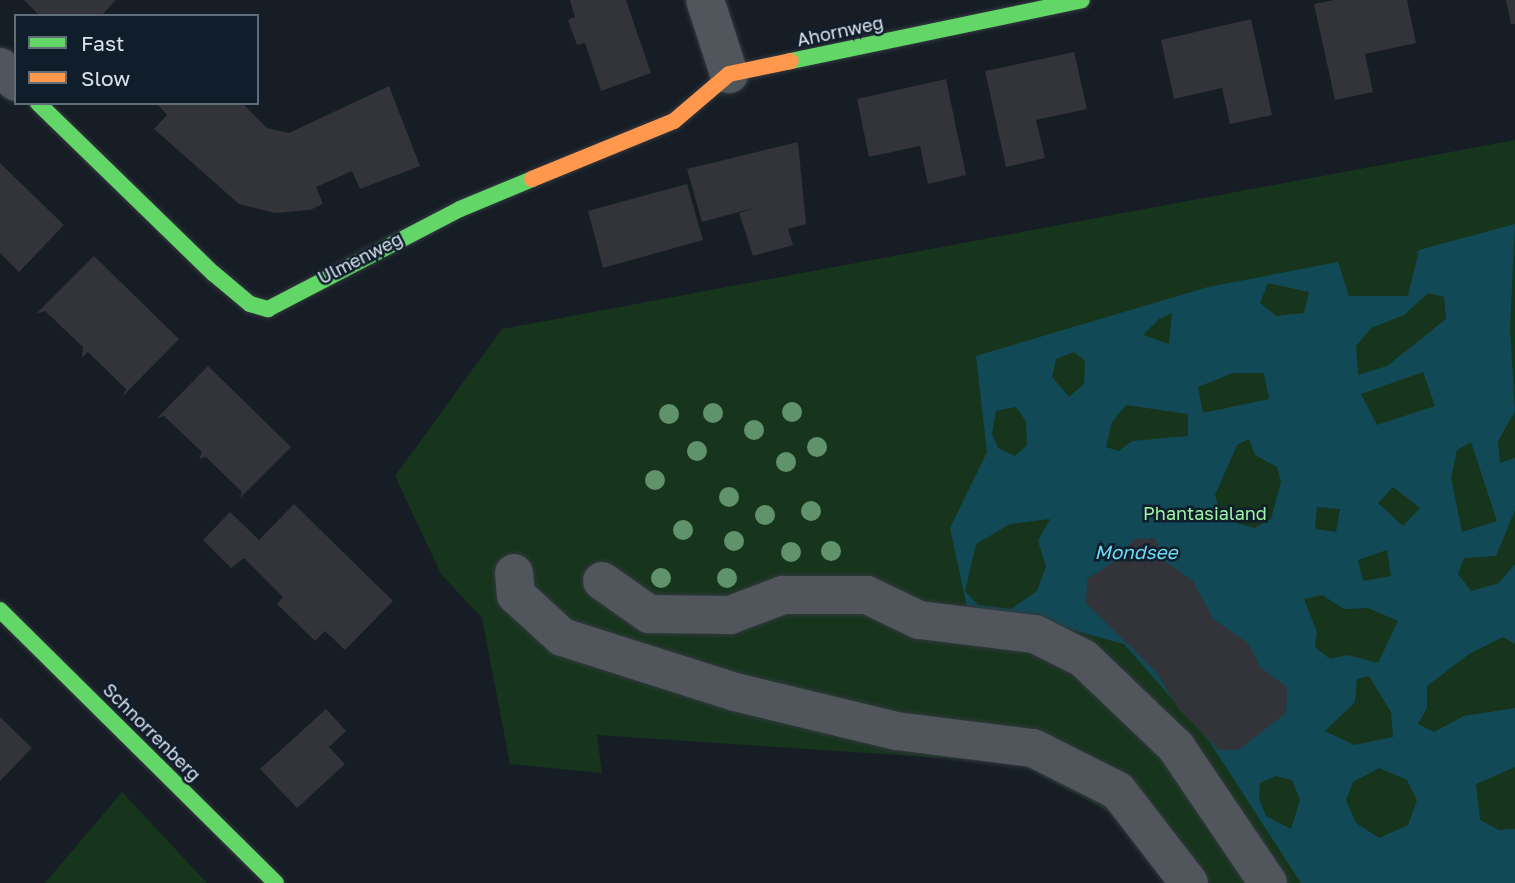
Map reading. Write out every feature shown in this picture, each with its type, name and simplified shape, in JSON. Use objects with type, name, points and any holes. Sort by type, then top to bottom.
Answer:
[{"type":"street","points":[[705,0],[729,74]]},
{"type":"street","name":"Ahornweg","points":[[729,74],[1082,0]]},
{"type":"street","points":[[0,67],[14,80]]},
{"type":"street","name":"Ulmenweg","points":[[40,105],[213,273],[250,304],[268,309],[460,209],[674,121],[729,74]]},
{"type":"street","points":[[514,573],[516,595],[562,637],[735,692],[896,731],[1033,748],[1118,791],[1189,883]]},
{"type":"street","points":[[602,582],[649,614],[730,615],[783,596],[867,595],[919,620],[1035,634],[1083,658],[1176,747],[1268,883]]},
{"type":"street","name":"Schnorrenberg","points":[[0,610],[276,883]]},
{"type":"green space","name":"Phantasialand","points":[[1515,140],[1515,883],[1170,883],[1126,821],[1019,763],[597,735],[602,773],[510,764],[482,618],[441,574],[395,476],[502,329]]},
{"type":"green space","points":[[122,792],[207,883],[45,883]]},
{"type":"water","name":"Mondsee","points":[[1515,224],[1510,329],[1515,411],[1498,441],[1500,463],[1515,458],[1515,510],[1496,556],[1464,558],[1458,574],[1471,591],[1499,583],[1515,564],[1515,644],[1503,637],[1469,654],[1427,686],[1427,708],[1418,724],[1434,732],[1464,716],[1515,708],[1515,767],[1476,784],[1480,820],[1499,830],[1515,829],[1515,883],[1301,883],[1209,741],[1124,644],[1035,620],[968,612],[950,528],[987,452],[976,356],[1208,287],[1338,262],[1349,296],[1408,296],[1419,250]],"holes":[[[1268,283],[1309,292],[1304,313],[1276,316],[1260,303]],[[1428,293],[1444,297],[1446,319],[1387,366],[1358,375],[1356,346],[1371,328],[1404,315]],[[1172,313],[1169,344],[1143,335],[1159,319]],[[1074,352],[1085,361],[1084,384],[1069,397],[1052,377],[1056,359]],[[1423,372],[1435,406],[1377,425],[1361,394]],[[1233,373],[1264,373],[1269,399],[1203,413],[1198,387]],[[1126,405],[1188,414],[1188,436],[1132,441],[1119,451],[1106,447],[1112,422]],[[1016,407],[1026,421],[1027,445],[1015,456],[998,448],[992,434],[996,411]],[[1249,439],[1255,455],[1277,467],[1281,482],[1271,519],[1254,528],[1221,518],[1215,495],[1237,445]],[[1471,442],[1497,521],[1462,532],[1451,478],[1457,450]],[[1393,487],[1420,508],[1403,526],[1378,503]],[[1317,507],[1340,509],[1336,532],[1315,529]],[[1050,519],[1038,541],[1046,566],[1037,591],[1011,609],[978,605],[965,591],[976,544],[1010,524]],[[1387,550],[1391,576],[1363,581],[1358,560]],[[1322,595],[1344,609],[1368,608],[1398,621],[1378,663],[1347,655],[1330,659],[1315,647],[1317,632],[1304,599]],[[1369,676],[1391,712],[1393,737],[1354,745],[1325,731],[1355,702],[1357,679]],[[1379,768],[1407,780],[1417,800],[1408,825],[1379,838],[1356,823],[1346,800],[1353,782]],[[1276,776],[1292,780],[1300,800],[1291,829],[1266,816],[1259,799],[1260,783]]]},
{"type":"building","points":[[24,0],[116,0],[103,14],[38,14]]},
{"type":"building","points":[[570,0],[626,0],[651,73],[601,91],[585,43],[577,45],[568,20],[575,17]]},
{"type":"building","points":[[1334,0],[1407,0],[1416,43],[1365,54],[1373,92],[1335,100],[1314,4]]},
{"type":"building","points":[[1506,0],[1515,0],[1515,24],[1511,24]]},
{"type":"building","points":[[1251,19],[1272,115],[1230,124],[1222,88],[1174,99],[1161,40]]},
{"type":"building","points":[[1074,52],[1087,109],[1036,120],[1045,158],[1006,167],[985,71]]},
{"type":"building","points":[[946,79],[966,175],[928,184],[920,146],[869,157],[857,99]]},
{"type":"building","points":[[389,86],[420,166],[360,189],[352,171],[316,187],[323,204],[310,210],[275,213],[239,204],[154,129],[167,115],[158,105],[244,105],[267,128],[289,133]]},
{"type":"building","points":[[798,142],[806,224],[788,229],[793,245],[753,256],[739,213],[757,207],[702,222],[687,169]]},
{"type":"building","points":[[0,163],[64,225],[19,272],[0,253]]},
{"type":"building","points":[[687,184],[703,240],[603,268],[588,211]]},
{"type":"building","points":[[94,256],[179,339],[122,397],[126,389],[88,352],[82,358],[83,347],[45,311],[36,314]]},
{"type":"building","points":[[208,366],[291,447],[240,498],[242,492],[206,457],[199,459],[202,452],[164,416],[157,418]]},
{"type":"building","points":[[294,504],[393,601],[345,650],[325,631],[315,641],[277,604],[283,597],[244,558],[231,568],[203,540],[230,512],[259,540]]},
{"type":"building","points":[[1155,538],[1166,562],[1193,581],[1213,619],[1248,643],[1261,668],[1287,687],[1286,713],[1238,750],[1219,750],[1178,708],[1157,673],[1086,603],[1087,579],[1118,559],[1134,539]]},
{"type":"building","points":[[326,709],[346,731],[329,747],[345,764],[297,808],[260,769]]},
{"type":"building","points":[[0,717],[32,748],[0,781]]},
{"type":"traffic: fast","points":[[791,61],[1082,0]]},
{"type":"traffic: fast","points":[[40,105],[213,273],[250,304],[268,309],[460,209],[532,179]]},
{"type":"traffic: fast","points":[[0,610],[276,883]]},
{"type":"traffic: slow","points":[[532,179],[674,121],[729,74],[791,61]]}]
